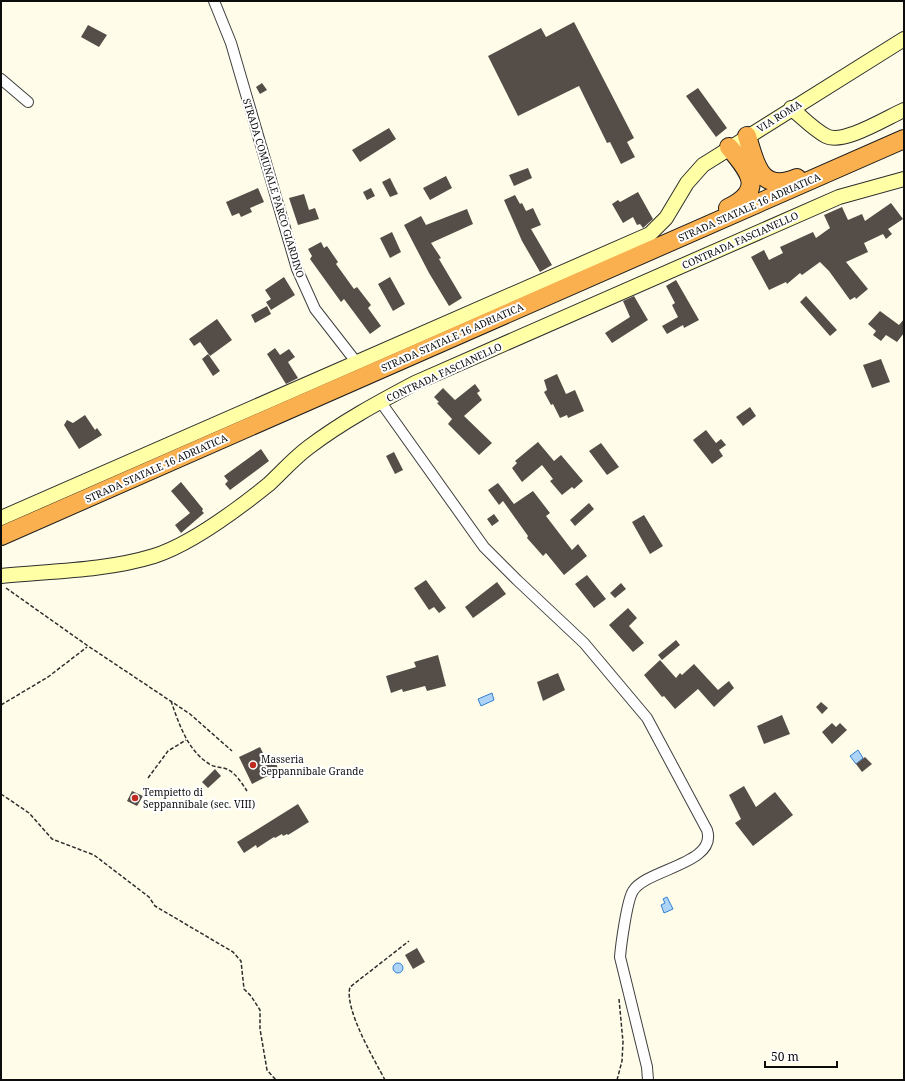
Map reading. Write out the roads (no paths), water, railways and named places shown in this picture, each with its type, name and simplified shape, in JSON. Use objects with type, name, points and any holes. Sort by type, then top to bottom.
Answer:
[{"type":"highway","points":[[747,136],[756,167],[764,178],[775,183],[788,182],[834,162],[869,155]]},
{"type":"highway","name":"STRADA STATALE 16 ADRIATICA","points":[[1,536],[869,155],[902,145]]},
{"type":"highway","name":"STRADA STATALE 16 ADRIATICA","points":[[1,547],[902,145]]},
{"type":"highway","points":[[681,237],[698,222],[739,203],[749,193],[752,181],[748,170],[729,147]]},
{"type":"street","name":"STRADA COMUNALE PARCO GIARDINO","points":[[214,1],[231,43],[297,269],[315,309],[357,363]]},
{"type":"street","name":"VIA ROMA","points":[[1,518],[650,234],[666,218],[687,184],[702,165],[791,108],[904,39]]},
{"type":"street","points":[[1,79],[28,102]]},
{"type":"street","points":[[808,98],[816,128]]},
{"type":"street","points":[[791,108],[826,136],[838,139],[904,110]]},
{"type":"street","name":"CONTRADA FASCIANELLO","points":[[1,576],[118,565],[155,556],[177,546],[217,523],[268,484],[308,447],[380,401],[415,383],[839,197],[904,179]]},
{"type":"street","points":[[380,401],[484,547],[584,643],[647,718],[707,830],[710,838],[706,848],[696,856],[643,883],[633,891],[629,905],[620,957],[647,1067],[648,1080]]},
{"type":"water","points":[[492,693],[494,700],[481,706],[478,699]]},
{"type":"water","points":[[858,750],[863,758],[856,764],[850,756]]},
{"type":"water","points":[[667,897],[673,909],[664,913],[661,905],[665,903],[663,899]]},
{"type":"water","points":[[398,963],[403,968],[398,973],[393,968]]},
{"type":"place","name":"Masseria Seppannibale Grande","points":[[253,765]]},
{"type":"place","name":"Tempietto di Seppannibale (sec. VIII)","points":[[135,798]]}]
